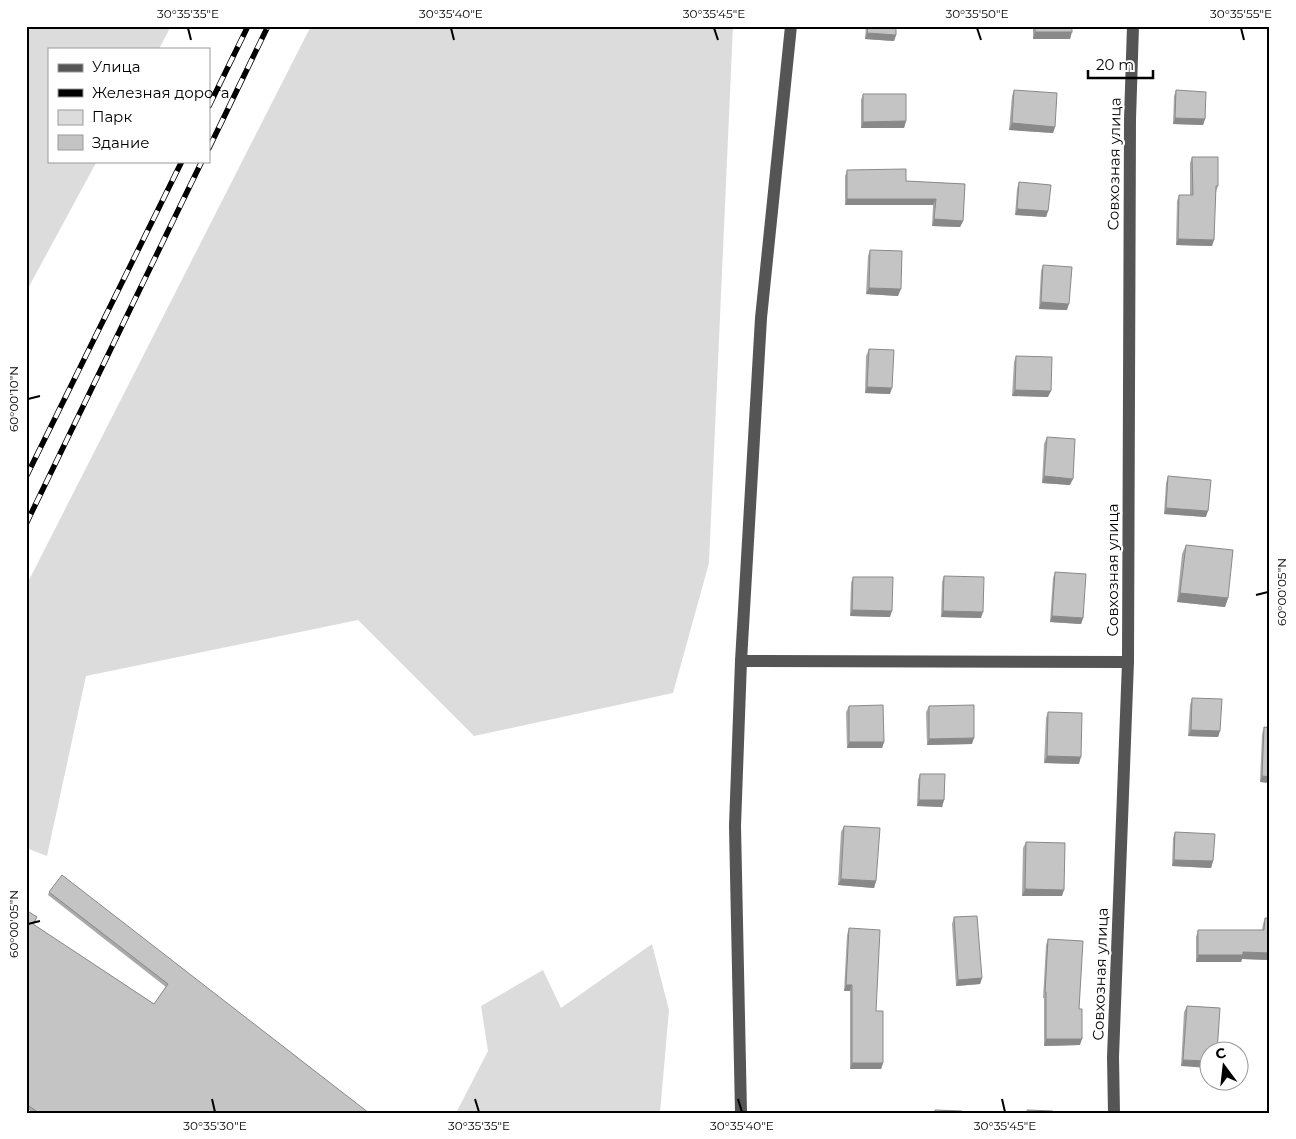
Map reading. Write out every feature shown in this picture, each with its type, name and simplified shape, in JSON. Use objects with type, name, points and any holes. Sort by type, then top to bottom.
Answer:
[{"type":"street","points":[[741,1113],[735,826],[741,661],[761,318],[791,26]]},
{"type":"street","name":"Совхозная улица","points":[[1114,1113],[1113,1057],[1128,662],[1130,119],[1133,26]]},
{"type":"street","points":[[741,661],[1128,662]]},
{"type":"green space","points":[[26,26],[171,26],[160,48],[48,48],[48,162],[96,162],[26,292]]},
{"type":"green space","points":[[311,26],[733,26],[709,563],[673,693],[474,736],[358,620],[86,676],[47,856],[26,848],[26,586]]},
{"type":"green space","points":[[652,944],[669,1010],[660,1113],[456,1113],[488,1051],[481,1006],[543,970],[561,1008]]},
{"type":"building","points":[[868,26],[896,26],[896,35],[867,33]]},
{"type":"building","points":[[1035,26],[1072,26],[1072,32],[1035,32]]},
{"type":"building","points":[[1014,90],[1057,93],[1055,127],[1012,123]]},
{"type":"building","points":[[1176,90],[1206,92],[1205,119],[1175,118]]},
{"type":"building","points":[[863,94],[906,94],[906,121],[863,122]]},
{"type":"building","points":[[1192,157],[1218,157],[1214,240],[1178,239],[1179,195],[1193,195]]},
{"type":"building","points":[[906,169],[906,181],[965,184],[963,221],[934,219],[936,199],[847,199],[847,170]]},
{"type":"building","points":[[1019,182],[1051,185],[1048,211],[1017,209]]},
{"type":"building","points":[[870,250],[902,251],[901,289],[869,288]]},
{"type":"building","points":[[1043,265],[1072,267],[1069,304],[1041,302]]},
{"type":"building","points":[[869,349],[894,350],[892,388],[867,387]]},
{"type":"building","points":[[1016,356],[1052,357],[1051,391],[1015,390]]},
{"type":"building","points":[[1047,437],[1075,439],[1073,479],[1044,476]]},
{"type":"building","points":[[1168,476],[1211,480],[1208,511],[1166,508]]},
{"type":"building","points":[[1186,545],[1233,550],[1228,598],[1180,593]]},
{"type":"building","points":[[1055,572],[1086,574],[1083,618],[1052,616]]},
{"type":"building","points":[[944,576],[984,577],[983,612],[943,611]]},
{"type":"building","points":[[853,577],[893,577],[892,611],[852,610]]},
{"type":"building","points":[[1192,698],[1222,699],[1220,731],[1191,730]]},
{"type":"building","points":[[883,705],[884,742],[849,742],[849,706]]},
{"type":"building","points":[[974,705],[974,738],[929,739],[929,706]]},
{"type":"building","points":[[1048,712],[1082,713],[1081,757],[1047,756]]},
{"type":"building","points":[[1264,727],[1270,728],[1270,777],[1262,776]]},
{"type":"building","points":[[920,774],[945,774],[944,800],[919,800]]},
{"type":"building","points":[[844,826],[880,828],[876,881],[841,879]]},
{"type":"building","points":[[1175,832],[1215,834],[1213,861],[1174,860]]},
{"type":"building","points":[[1026,842],[1065,843],[1064,890],[1025,889]]},
{"type":"building","points":[[62,875],[369,1113],[39,1113],[26,1104],[26,910],[37,917],[33,924],[154,1004],[168,984],[49,892]]},
{"type":"building","points":[[977,916],[982,978],[958,980],[954,917]]},
{"type":"building","points":[[1265,918],[1270,918],[1270,953],[1243,952],[1243,955],[1198,955],[1198,930],[1264,930]]},
{"type":"building","points":[[849,928],[880,930],[876,1011],[883,1011],[883,1063],[852,1063],[852,985],[846,985]]},
{"type":"building","points":[[1048,939],[1083,941],[1079,1009],[1082,1009],[1082,1039],[1046,1039],[1045,992]]},
{"type":"building","points":[[1187,1006],[1220,1008],[1218,1042],[1198,1042],[1198,1061],[1183,1060]]},
{"type":"building","points":[[935,1110],[962,1111],[962,1113],[935,1113]]},
{"type":"building","points":[[1027,1110],[1053,1111],[1053,1113],[1027,1113]]},
{"type":"railway","points":[[210,104],[248,26]]},
{"type":"railway","points":[[210,146],[268,26]]},
{"type":"railway","points":[[26,477],[182,162]]},
{"type":"railway","points":[[26,524],[202,162]]}]
